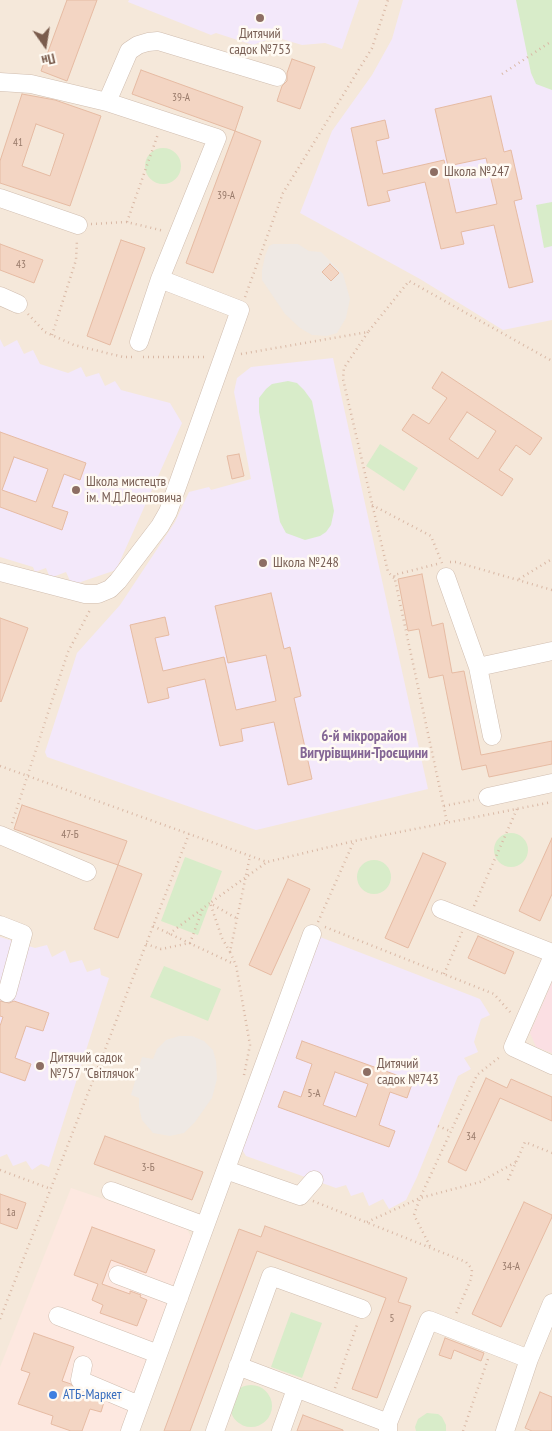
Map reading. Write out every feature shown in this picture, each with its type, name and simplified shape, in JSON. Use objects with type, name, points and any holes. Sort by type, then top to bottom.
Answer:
[{"type":"lane","points":[[107,102],[129,51],[138,45],[148,42],[158,41],[276,77]]},
{"type":"lane","points":[[0,82],[31,84],[107,102],[218,138],[160,279],[139,342]]},
{"type":"lane","points":[[0,198],[78,225]]},
{"type":"lane","points":[[0,572],[85,594],[98,594],[110,589],[118,582],[160,526],[168,512],[240,310],[160,279]]},
{"type":"lane","points":[[0,296],[18,304]]},
{"type":"lane","points":[[444,570],[478,668],[492,736]]},
{"type":"lane","points":[[478,668],[552,651]]},
{"type":"lane","points":[[488,797],[552,783]]},
{"type":"lane","points":[[4,837],[87,872]]},
{"type":"lane","points":[[442,909],[552,953]]},
{"type":"lane","points":[[0,925],[23,934],[7,993]]},
{"type":"lane","points":[[130,1431],[312,934]]},
{"type":"lane","points":[[552,958],[513,1047],[552,1065]]},
{"type":"lane","points":[[226,1170],[300,1196],[314,1180]]},
{"type":"lane","points":[[110,1191],[205,1226]]},
{"type":"lane","points":[[118,1275],[179,1298]]},
{"type":"lane","points":[[215,1431],[271,1276],[362,1309]]},
{"type":"lane","points":[[506,1431],[529,1359],[547,1328],[552,1303]]},
{"type":"lane","points":[[58,1316],[158,1354]]},
{"type":"lane","points":[[238,1366],[388,1427],[429,1320],[529,1359]]},
{"type":"lane","points":[[83,1365],[80,1380],[140,1405]]},
{"type":"lane","points":[[281,1431],[296,1389]]},
{"type":"path","points":[[240,310],[283,193],[372,48],[388,0]]},
{"type":"path","points":[[502,74],[552,41]]},
{"type":"path","points":[[127,222],[163,120]]},
{"type":"path","points":[[52,335],[76,260],[78,225],[127,222],[178,235]]},
{"type":"path","points":[[448,822],[395,578],[388,572],[343,379],[344,368],[368,332],[409,281],[552,361]]},
{"type":"path","points":[[18,304],[45,332],[74,345],[123,357],[224,357],[368,332]]},
{"type":"path","points":[[372,505],[431,536],[444,570]]},
{"type":"path","points":[[519,579],[552,559]]},
{"type":"path","points":[[395,578],[394,575],[444,570],[456,562],[552,590]]},
{"type":"path","points":[[4,837],[68,652],[98,594]]},
{"type":"path","points":[[0,766],[267,862]]},
{"type":"path","points":[[444,806],[488,797]]},
{"type":"path","points":[[170,934],[267,862],[354,841],[552,802]]},
{"type":"path","points":[[471,913],[517,809]]},
{"type":"path","points":[[0,1319],[188,834]]},
{"type":"path","points":[[354,841],[317,924],[494,994],[522,1026]]},
{"type":"path","points":[[230,952],[250,856]]},
{"type":"path","points":[[210,903],[237,919]]},
{"type":"path","points":[[210,903],[222,938],[236,965],[250,1045],[244,1072],[251,1101]]},
{"type":"path","points":[[190,943],[203,908]]},
{"type":"path","points":[[153,926],[236,965]]},
{"type":"path","points":[[444,974],[463,931]]},
{"type":"path","points":[[146,944],[161,949],[190,943]]},
{"type":"path","points":[[431,1248],[414,1215],[420,1198],[477,1075],[513,1047]]},
{"type":"path","points":[[438,1126],[450,1131]]},
{"type":"path","points":[[508,1180],[525,1142],[552,1153]]},
{"type":"path","points":[[367,1222],[420,1198],[480,1182],[516,1162]]},
{"type":"path","points":[[0,1170],[51,1189]]},
{"type":"path","points":[[300,1196],[466,1262],[472,1269],[471,1279],[450,1328]]},
{"type":"path","points":[[330,1402],[362,1309]]},
{"type":"path","points":[[464,1431],[494,1345]]},
{"type":"shaded area","points":[[0,0],[552,0],[552,1431],[127,1431],[0,1367]]},
{"type":"shaded area","name":"Дитячий садок №753","points":[[129,0],[359,0],[342,49],[325,43],[302,45],[275,37],[253,45],[216,33],[211,35],[128,2]]},
{"type":"shaded area","name":"Школа №247","points":[[403,0],[552,0],[552,320],[503,330],[420,279],[300,213],[332,131],[372,75],[392,39]]},
{"type":"shaded area","points":[[273,244],[298,244],[309,251],[321,252],[343,274],[350,299],[346,318],[337,333],[327,336],[312,335],[300,328],[285,314],[262,280],[265,256],[269,246]]},
{"type":"shaded area","name":"Школа мистецтв ім. М.Д.Леонтовича","points":[[0,339],[4,347],[17,340],[24,354],[33,350],[40,364],[68,373],[81,367],[86,377],[99,373],[105,386],[115,381],[121,390],[170,403],[182,423],[116,570],[72,585],[66,572],[50,578],[46,568],[35,572],[33,567],[0,557]]},
{"type":"shaded area","name":"Школа №248","points":[[333,358],[428,789],[256,830],[47,757],[45,752],[77,653],[120,605],[175,522],[189,492],[209,487],[211,490],[251,479],[234,392],[237,378],[251,367]]},
{"type":"shaded area","name":"Дитячий садок №757 \"Світлячок\"","points":[[0,937],[35,948],[47,945],[52,957],[65,950],[70,963],[82,960],[87,972],[100,968],[101,975],[109,978],[49,1167],[41,1164],[32,1170],[26,1161],[13,1166],[7,1154],[0,1157]]},
{"type":"shaded area","name":"Дитячий садок №743","points":[[320,937],[480,999],[490,1015],[481,1019],[474,1042],[478,1052],[464,1058],[471,1069],[458,1076],[406,1200],[389,1209],[383,1199],[369,1206],[363,1192],[351,1196],[346,1185],[336,1188],[246,1156],[241,1148]]},
{"type":"shaded area","points":[[552,982],[552,1053],[536,1047],[530,1033]]},
{"type":"shaded area","points":[[179,1036],[192,1036],[204,1041],[213,1050],[217,1079],[212,1098],[195,1122],[184,1133],[170,1136],[153,1133],[142,1120],[139,1098],[131,1095],[142,1057],[153,1059],[157,1049],[166,1040]]},
{"type":"shaded area","points":[[71,1188],[186,1227],[194,1243],[127,1431],[0,1431],[0,1367]]},
{"type":"green space","points":[[516,0],[552,0],[552,90],[536,84],[531,73]]},
{"type":"green space","points":[[163,148],[170,149],[176,153],[180,159],[180,173],[176,179],[170,183],[163,184],[156,183],[150,179],[146,173],[145,166],[146,159],[150,153],[156,149]]},
{"type":"green space","points":[[552,202],[552,246],[544,248],[536,205]]},
{"type":"green space","points":[[288,381],[297,383],[312,401],[334,511],[331,525],[326,532],[320,536],[305,540],[286,533],[280,522],[259,412],[259,398],[266,389],[272,384]]},
{"type":"green space","points":[[380,444],[418,468],[404,491],[366,466]]},
{"type":"green space","points":[[511,833],[518,834],[523,838],[527,843],[527,857],[523,862],[518,866],[511,867],[504,866],[499,862],[495,857],[494,850],[495,843],[499,838],[504,834]]},
{"type":"green space","points":[[185,857],[222,871],[198,935],[161,921]]},
{"type":"green space","points":[[374,860],[381,861],[386,865],[390,870],[390,884],[386,889],[381,893],[374,894],[367,893],[362,889],[358,884],[357,877],[358,870],[362,865],[367,861]]},
{"type":"green space","points":[[164,966],[221,989],[208,1021],[150,997]]},
{"type":"green space","points":[[291,1312],[322,1323],[302,1378],[271,1367]]},
{"type":"green space","points":[[255,1385],[263,1388],[269,1394],[272,1406],[269,1418],[263,1424],[247,1427],[239,1424],[233,1418],[230,1402],[233,1394],[239,1388]]},
{"type":"green space","points":[[427,1413],[438,1414],[442,1417],[446,1425],[446,1431],[416,1431],[415,1427],[418,1419]]},
{"type":"building","points":[[67,0],[97,0],[67,81],[41,71]]},
{"type":"building","points":[[292,59],[315,67],[300,109],[277,101],[282,86],[287,81],[287,73]]},
{"type":"building","points":[[141,70],[243,107],[235,131],[132,94]]},
{"type":"building","points":[[22,94],[55,100],[101,116],[70,206],[0,183],[0,161]],"holes":[[[36,124],[64,134],[50,176],[22,166]]]},
{"type":"building","points":[[491,96],[504,152],[511,150],[522,199],[514,201],[533,282],[509,288],[494,225],[461,232],[464,244],[441,249],[425,182],[387,191],[390,201],[368,206],[351,128],[385,120],[389,138],[376,141],[383,174],[444,160],[456,213],[497,204],[486,158],[448,166],[435,109]]},
{"type":"building","points":[[235,131],[261,141],[213,273],[186,263]]},
{"type":"building","points":[[121,240],[145,248],[110,345],[87,336]]},
{"type":"building","points":[[0,244],[43,260],[34,283],[0,270]]},
{"type":"building","points":[[330,264],[339,273],[331,281],[322,272]]},
{"type":"building","points":[[442,372],[542,438],[530,455],[516,445],[499,470],[513,479],[502,496],[402,430],[413,414],[429,424],[447,398],[432,388]],"holes":[[[467,412],[496,431],[478,459],[449,439]]]},
{"type":"building","points":[[0,432],[86,463],[80,480],[64,474],[52,507],[68,512],[62,530],[0,507]],"holes":[[[14,457],[48,469],[36,502],[2,490]]]},
{"type":"building","points":[[239,454],[244,476],[232,479],[227,456]]},
{"type":"building","points":[[422,574],[432,626],[443,623],[452,673],[464,671],[481,755],[552,741],[552,764],[489,777],[486,765],[462,770],[443,675],[429,678],[419,629],[408,631],[398,579]]},
{"type":"building","points":[[271,593],[284,649],[290,647],[301,696],[294,698],[312,779],[288,785],[274,722],[241,729],[243,741],[220,746],[205,679],[167,688],[169,698],[148,703],[130,625],[165,617],[169,635],[155,638],[163,671],[224,657],[236,710],[276,701],[266,655],[228,663],[215,606]]},
{"type":"building","points":[[0,618],[28,628],[1,702],[0,701]]},
{"type":"building","points":[[22,805],[127,841],[118,865],[14,829]]},
{"type":"building","points":[[552,838],[552,894],[540,921],[519,911]]},
{"type":"building","points":[[423,853],[446,863],[408,948],[385,938]]},
{"type":"building","points":[[118,865],[142,874],[118,938],[94,929]]},
{"type":"building","points":[[288,879],[310,889],[271,975],[249,965]]},
{"type":"building","points":[[478,936],[514,952],[505,974],[468,958]]},
{"type":"building","points":[[0,1001],[9,1003],[14,1001],[49,1013],[43,1031],[26,1026],[15,1058],[31,1064],[25,1081],[0,1072],[0,1026],[3,1017],[0,1016]]},
{"type":"building","points":[[302,1041],[413,1081],[407,1098],[390,1092],[379,1125],[395,1131],[389,1147],[278,1107],[284,1091],[301,1097],[312,1064],[296,1058]],"holes":[[[335,1072],[368,1084],[356,1117],[323,1105]]]},
{"type":"building","points":[[486,1078],[507,1088],[511,1079],[552,1097],[552,1121],[500,1098],[466,1171],[448,1162]]},
{"type":"building","points":[[105,1136],[203,1172],[192,1200],[94,1164]]},
{"type":"building","points":[[0,1194],[26,1203],[17,1229],[0,1223]]},
{"type":"building","points":[[524,1202],[552,1215],[552,1217],[501,1327],[472,1314]]},
{"type":"building","points":[[265,1226],[407,1278],[398,1302],[411,1306],[377,1398],[352,1389],[386,1298],[257,1251],[190,1431],[164,1431],[239,1229],[261,1237]]},
{"type":"building","points":[[92,1227],[155,1250],[146,1273],[111,1260],[102,1284],[130,1294],[130,1291],[141,1295],[140,1297],[147,1300],[137,1326],[100,1313],[103,1305],[92,1300],[98,1284],[74,1275]]},
{"type":"building","points":[[34,1333],[74,1347],[62,1381],[71,1384],[76,1390],[104,1402],[101,1412],[90,1409],[82,1431],[71,1431],[51,1424],[53,1416],[18,1404],[30,1373],[21,1370]]},
{"type":"building","points":[[445,1338],[484,1353],[481,1361],[454,1350],[451,1359],[439,1355]]},
{"type":"building","points":[[540,1392],[552,1397],[552,1431],[532,1431],[525,1428]]},
{"type":"building","points":[[303,1415],[343,1430],[343,1431],[297,1431]]},
{"type":"place","name":"Дитячий садок №753","points":[[260,18]]},
{"type":"place","name":"Школа №247","points":[[434,172]]},
{"type":"place","name":"Школа мистецтв ім. М.Д.Леонтовича","points":[[76,490]]},
{"type":"place","name":"Школа №248","points":[[263,563]]},
{"type":"place","name":"Дитячий садок №757 \"Світлячок\"","points":[[40,1066]]},
{"type":"place","name":"Дитячий садок №743","points":[[367,1072]]},
{"type":"place","name":"АТБ-Маркет","points":[[53,1395]]},
{"type":"district","name":"6-й мікрорайон Вигурівщини-Троєщини","points":[[364,746]]}]
